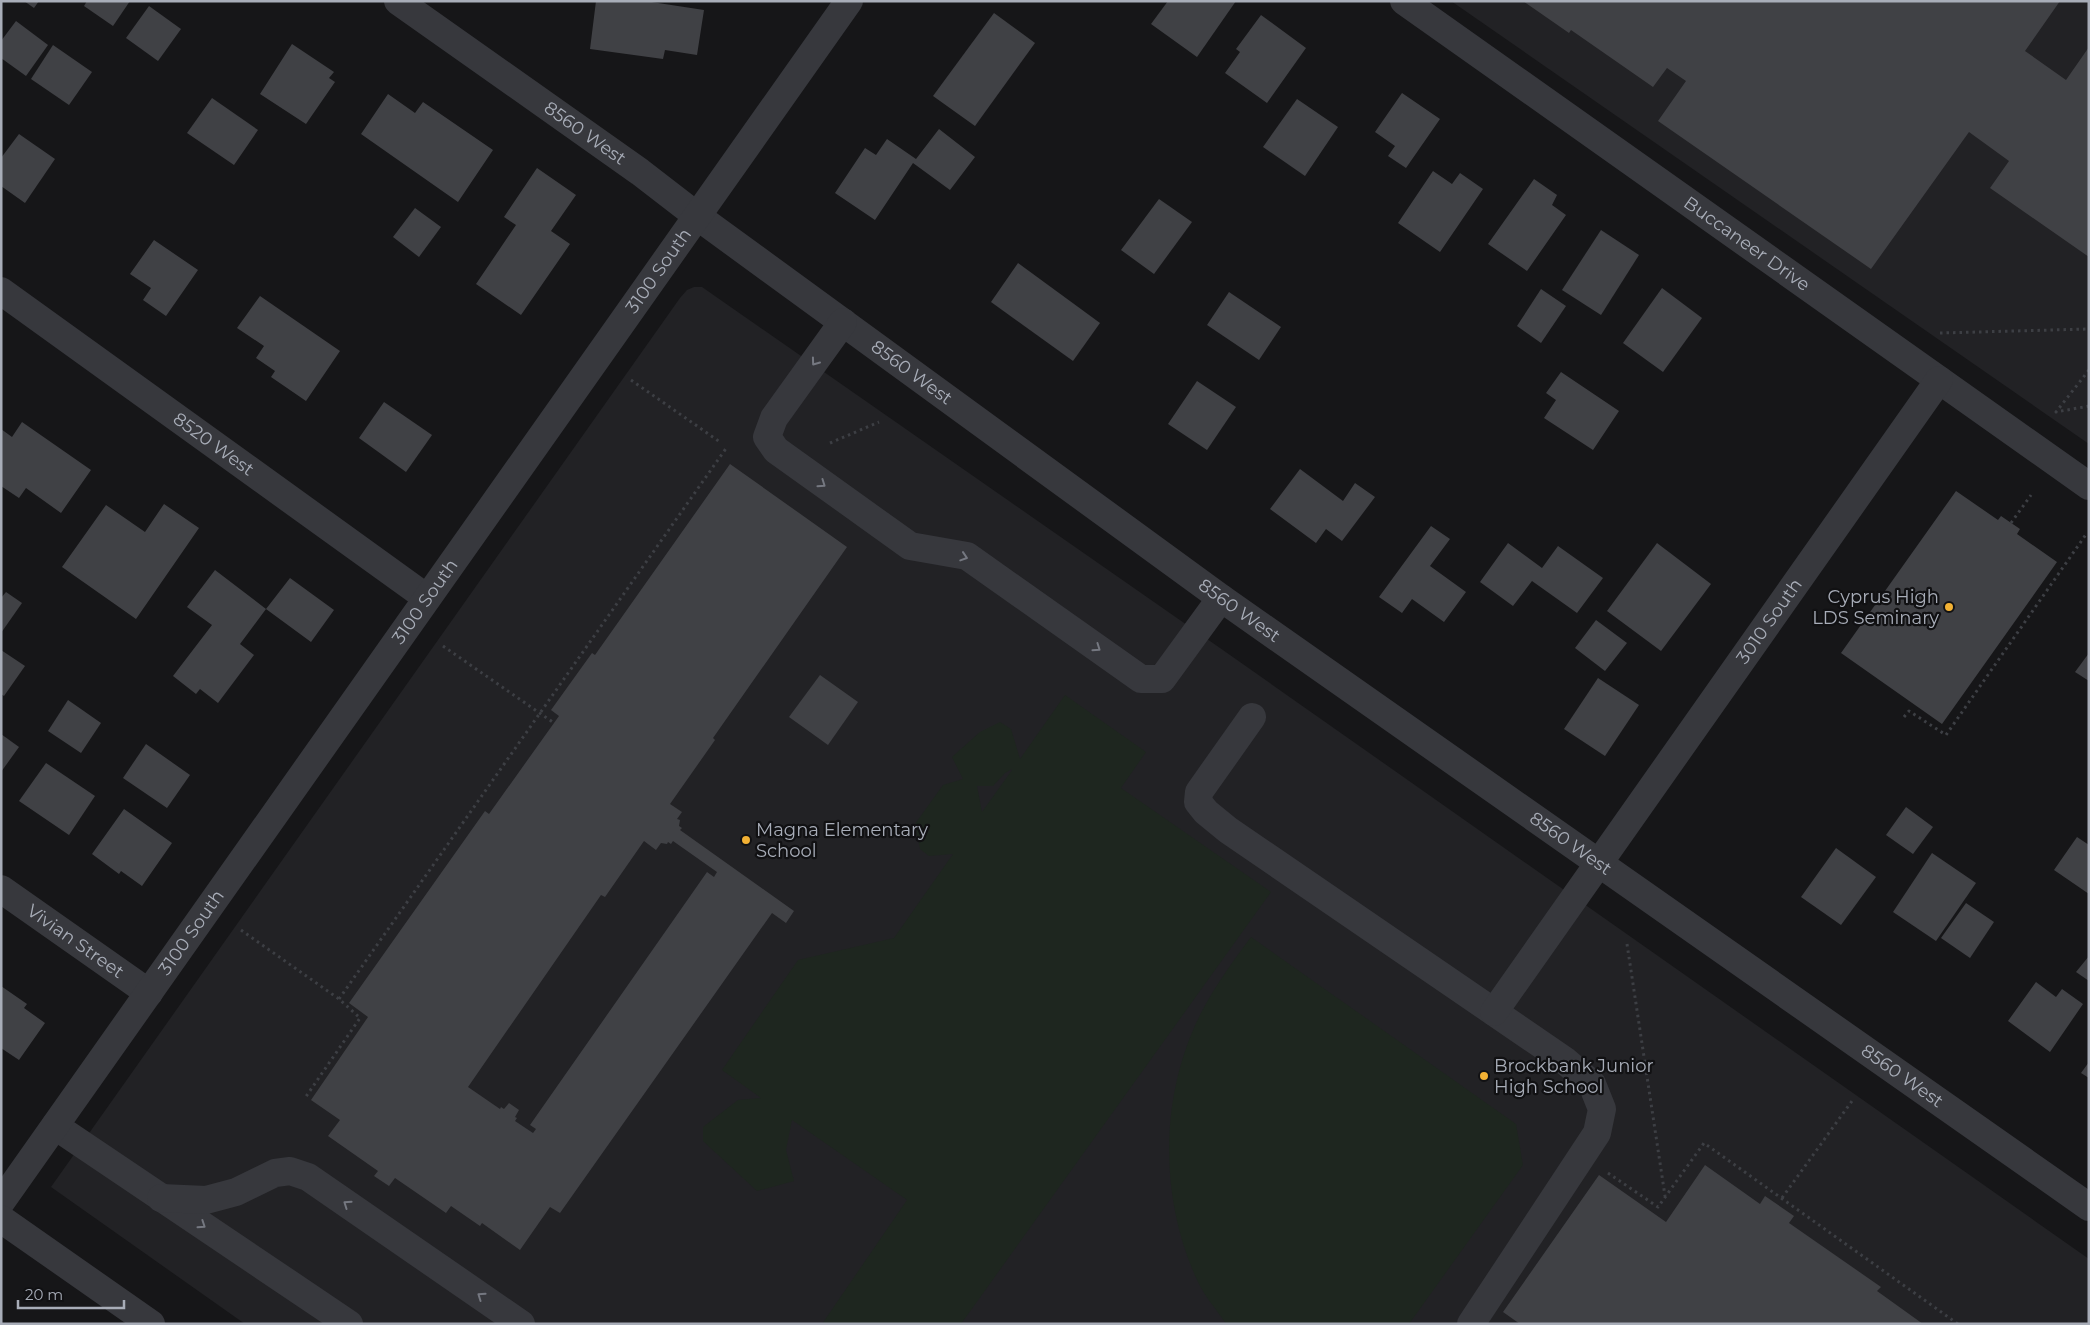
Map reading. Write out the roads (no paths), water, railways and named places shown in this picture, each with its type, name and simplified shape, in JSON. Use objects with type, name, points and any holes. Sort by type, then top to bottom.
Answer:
[{"type":"street","name":"8560 West","points":[[398,1],[640,172],[697,216],[1221,598],[2089,1207]]},
{"type":"street","name":"3100 South","points":[[1,1202],[849,1]]},
{"type":"street","name":"Buccaneer Drive","points":[[1404,1],[2089,486]]},
{"type":"street","name":"8520 West","points":[[1,291],[427,598]]},
{"type":"street","points":[[844,322],[774,418],[767,437],[776,450],[910,546],[968,556],[1141,679],[1162,679],[1221,598]]},
{"type":"street","name":"3010 South","points":[[1494,1012],[1939,380]]},
{"type":"street","points":[[1252,716],[1199,792],[1198,802],[1206,812],[1228,830],[1564,1060],[1592,1084],[1602,1109],[1597,1133],[1577,1166],[1471,1324]]},
{"type":"street","name":"Vivian Street","points":[[1,889],[149,993]]},
{"type":"street","points":[[55,1126],[349,1324]]},
{"type":"street","points":[[161,1198],[206,1200],[236,1192],[275,1173],[290,1171],[308,1177],[521,1324]]},
{"type":"street","points":[[1,1219],[151,1324]]},
{"type":"place","name":"Cyprus High LDS Seminary","points":[[1949,607]]},
{"type":"place","name":"Magna Elementary School","points":[[746,840]]},
{"type":"place","name":"Brockbank Junior High School","points":[[1484,1076]]}]
